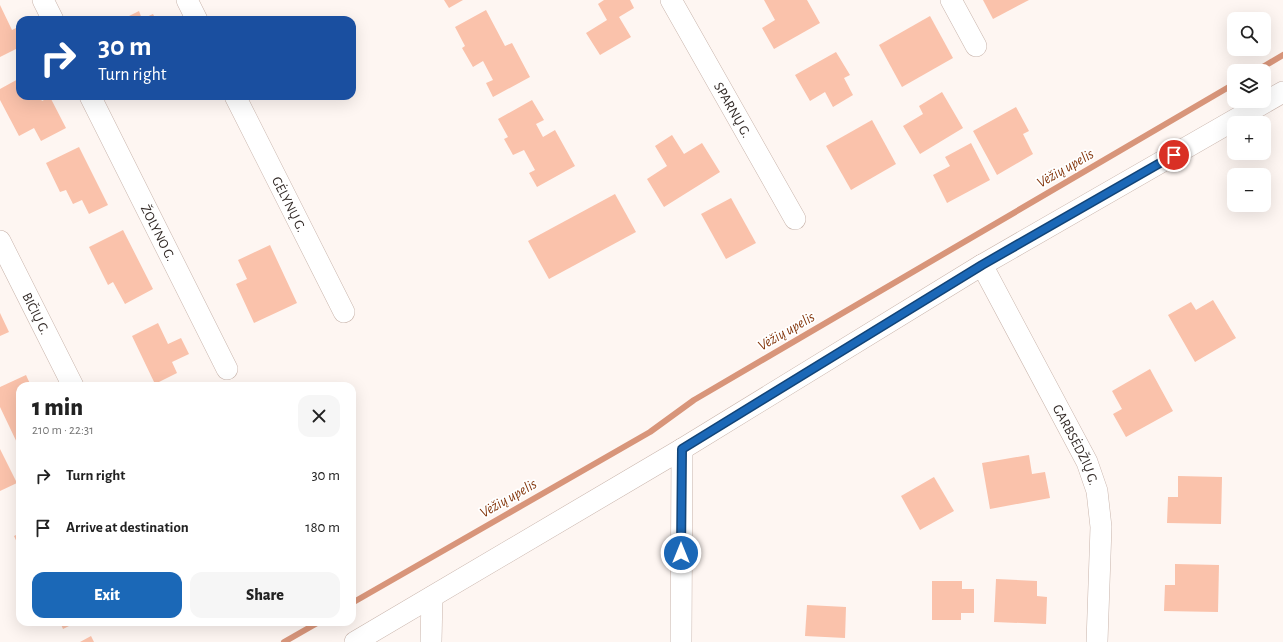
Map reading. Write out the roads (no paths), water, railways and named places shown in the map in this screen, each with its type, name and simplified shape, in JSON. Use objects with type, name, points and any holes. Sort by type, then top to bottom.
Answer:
[{"type":"street","points":[[42,0],[50,16]]},
{"type":"street","points":[[187,0],[195,16]]},
{"type":"street","name":"SPARNŲ G.","points":[[671,0],[795,219]]},
{"type":"street","points":[[950,0],[976,46]]},
{"type":"street","points":[[355,642],[682,449],[982,265],[1283,92]]},
{"type":"street","name":"ŽOLYNO G.","points":[[92,100],[226,369]]},
{"type":"street","name":"GĖLYNŲ G.","points":[[237,100],[344,312]]},
{"type":"street","name":"BIČIŲ G.","points":[[0,241],[71,382]]},
{"type":"street","name":"GARBSĖDŽIŲ G.","points":[[982,265],[1087,462],[1096,491],[1101,527],[1098,642]]},
{"type":"street","points":[[681,642],[682,449]]},
{"type":"street","points":[[431,642],[432,597]]},
{"type":"waterway","name":"Vėžių upelis","points":[[1268,64],[1283,55]]},
{"type":"waterway","name":"Vėžių upelis","points":[[356,601],[650,432],[694,400],[1227,88]]},
{"type":"waterway","name":"Vėžių upelis","points":[[284,642],[312,626]]}]
